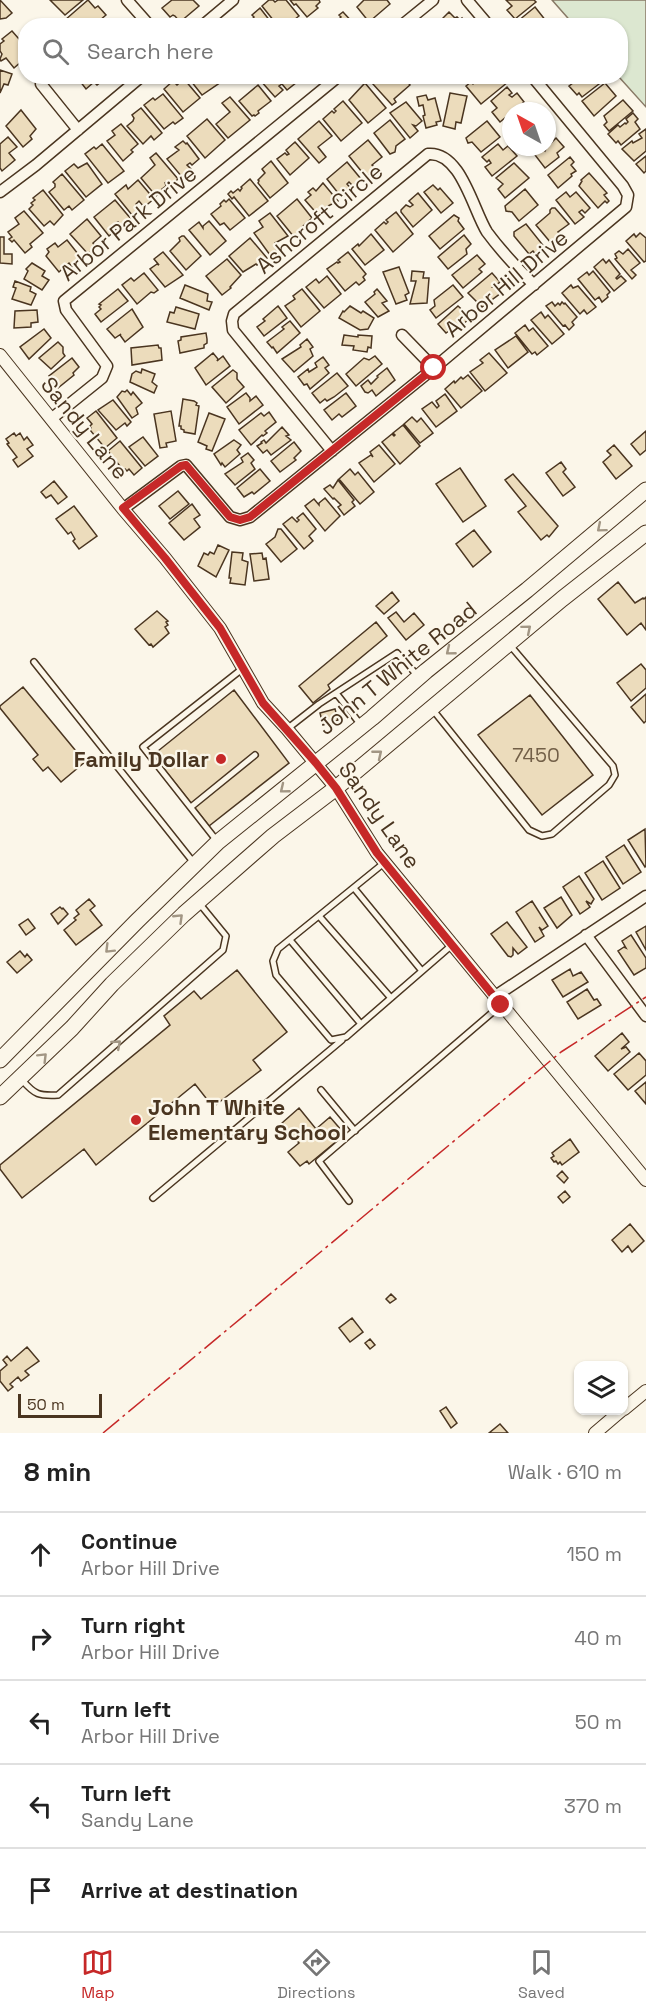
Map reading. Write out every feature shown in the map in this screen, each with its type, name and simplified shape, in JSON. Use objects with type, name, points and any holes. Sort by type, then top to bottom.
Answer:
[{"type":"main road","name":"John T White Road","points":[[0,1060],[218,842],[362,726],[646,490]]},
{"type":"main road","points":[[0,1097],[21,1079],[155,942],[273,836],[336,788],[646,532]]},
{"type":"main road","points":[[137,921],[155,942]]},
{"type":"street","points":[[127,0],[143,18]]},
{"type":"street","points":[[212,18],[233,0]]},
{"type":"street","points":[[411,18],[433,0]]},
{"type":"street","points":[[467,0],[482,18]]},
{"type":"street","points":[[41,84],[78,130]]},
{"type":"street","points":[[0,192],[36,165],[133,84]]},
{"type":"street","name":"Arbor Park Drive","points":[[51,419],[102,378],[107,366],[66,310],[64,301],[329,84]]},
{"type":"street","name":"Arbor Hill Drive","points":[[123,508],[181,466],[186,465],[230,517],[240,520],[250,517],[434,368],[626,207],[628,195],[623,186],[539,84]]},
{"type":"street","name":"Ashcroft Circle","points":[[332,451],[233,330],[234,314],[428,154],[434,153],[445,158],[466,185],[486,229],[503,253],[534,285]]},
{"type":"street","points":[[402,335],[434,368]]},
{"type":"street","name":"Sandy Lane","points":[[0,355],[220,628],[263,703],[336,788],[385,862],[646,1180]]},
{"type":"street","points":[[498,1001],[586,935],[646,896]]},
{"type":"street","points":[[586,935],[646,1016]]},
{"type":"street","points":[[628,1406],[646,1391]]},
{"type":"street","points":[[595,1433],[617,1415]]},
{"type":"lane","points":[[432,709],[529,830],[542,836],[552,834],[609,785],[615,776],[613,766],[509,644]]},
{"type":"lane","points":[[287,729],[397,653],[419,677]]},
{"type":"lane","points":[[34,663],[195,864]]},
{"type":"lane","points":[[218,842],[143,747],[243,668]]},
{"type":"lane","points":[[336,693],[362,726]]},
{"type":"lane","points":[[191,807],[255,754]]},
{"type":"lane","points":[[346,1037],[332,1040],[276,975],[273,961],[278,949],[385,862]]},
{"type":"lane","points":[[354,888],[422,971]]},
{"type":"lane","points":[[21,1079],[31,1090],[41,1096],[58,1095],[223,950],[226,936],[198,902]]},
{"type":"lane","points":[[319,916],[391,998]]},
{"type":"lane","points":[[290,940],[361,1024]]},
{"type":"lane","points":[[153,1198],[452,945]]},
{"type":"lane","points":[[349,1201],[319,1161],[498,1001]]},
{"type":"lane","points":[[321,1090],[355,1131]]},
{"type":"green space","points":[[552,0],[646,0],[646,107],[625,84],[628,84],[628,18],[568,18]]},
{"type":"building","points":[[0,0],[12,13],[0,19]]},
{"type":"building","points":[[50,0],[83,0],[65,15]]},
{"type":"building","points":[[88,0],[106,15],[102,18],[67,18]]},
{"type":"building","points":[[172,0],[193,0],[199,6],[185,18],[177,18],[173,15],[170,17],[162,8]]},
{"type":"building","points":[[269,0],[275,2],[286,0],[299,16],[296,18],[272,18],[262,6]]},
{"type":"building","points":[[290,0],[319,0],[320,2],[316,6],[318,8],[307,17]]},
{"type":"building","points":[[364,0],[387,0],[390,4],[374,18],[366,18],[357,7]]},
{"type":"building","points":[[506,0],[534,0],[536,2],[516,18],[507,10],[512,6]]},
{"type":"building","points":[[535,7],[544,18],[522,18]]},
{"type":"building","points":[[260,8],[268,18],[253,18],[252,15]]},
{"type":"building","points":[[343,12],[348,18],[340,18],[339,15]]},
{"type":"building","points":[[449,12],[455,18],[443,18]]},
{"type":"building","points":[[12,31],[18,38],[18,64],[14,68],[6,58],[1,61],[0,59],[2,54],[0,44],[4,41],[2,39]]},
{"type":"building","points":[[0,70],[12,74],[8,85],[4,84],[0,93]]},
{"type":"building","points":[[82,84],[92,84],[86,89]]},
{"type":"building","points":[[170,84],[188,84],[200,98],[183,112],[164,89]]},
{"type":"building","points":[[193,84],[218,84],[202,95]]},
{"type":"building","points":[[264,84],[282,84],[279,86],[283,90],[275,97]]},
{"type":"building","points":[[282,84],[294,84],[287,90]]},
{"type":"building","points":[[366,84],[386,108],[368,123],[349,100]]},
{"type":"building","points":[[373,84],[409,84],[394,99],[396,102],[392,105]]},
{"type":"building","points":[[468,84],[506,84],[481,104],[466,86]]},
{"type":"building","points":[[572,84],[599,84],[582,97],[569,86]]},
{"type":"building","points":[[604,84],[616,96],[594,116],[582,101]]},
{"type":"building","points":[[258,85],[271,101],[258,111],[259,113],[252,116],[239,101]]},
{"type":"building","points":[[507,87],[512,93],[509,95],[512,97],[517,93],[524,102],[502,102],[502,120],[500,122],[492,112],[497,108],[491,101]]},
{"type":"building","points":[[450,93],[467,96],[461,123],[456,122],[455,129],[443,126]]},
{"type":"building","points":[[163,94],[183,118],[164,129],[144,105]]},
{"type":"building","points":[[426,95],[428,100],[435,98],[441,121],[436,122],[437,125],[426,128],[423,105],[419,106],[417,97]]},
{"type":"building","points":[[230,97],[250,120],[228,138],[216,124],[230,112],[222,103]]},
{"type":"building","points":[[623,100],[633,111],[609,131],[604,125],[607,122],[604,116]]},
{"type":"building","points":[[343,101],[362,123],[341,141],[323,119],[332,111],[334,113],[336,111],[334,109]]},
{"type":"building","points":[[406,102],[422,121],[416,126],[413,125],[418,131],[410,138],[390,113]]},
{"type":"building","points":[[141,108],[162,133],[154,140],[151,136],[143,144],[127,126],[133,121],[132,115]]},
{"type":"building","points":[[21,110],[36,129],[30,136],[32,139],[23,147],[6,126]]},
{"type":"building","points":[[633,113],[638,119],[635,122],[640,129],[621,145],[618,141],[616,143],[608,134],[618,125],[620,127],[626,124],[628,122],[626,119]]},
{"type":"building","points":[[207,119],[225,140],[205,158],[187,136]]},
{"type":"building","points":[[390,120],[405,139],[396,146],[395,152],[390,154],[374,133]]},
{"type":"building","points":[[319,121],[332,136],[318,147],[326,157],[319,163],[298,139]]},
{"type":"building","points":[[487,121],[500,137],[481,152],[472,142],[468,143],[466,138]]},
{"type":"building","points":[[121,124],[138,144],[123,161],[107,141],[115,135],[112,131]]},
{"type":"building","points":[[646,129],[646,151],[634,161],[622,149],[632,141],[633,143],[642,138],[639,134]]},
{"type":"building","points":[[8,137],[17,147],[9,153],[15,160],[2,171],[0,144]]},
{"type":"building","points":[[556,138],[564,147],[557,153],[559,157],[545,168],[536,156],[556,156]]},
{"type":"building","points":[[368,140],[382,157],[372,165],[376,169],[366,177],[349,156]]},
{"type":"building","points":[[183,141],[199,159],[192,165],[190,163],[187,165],[191,169],[182,177],[167,159],[179,150],[175,147]]},
{"type":"building","points":[[295,142],[309,158],[290,175],[277,159],[285,153],[289,154],[286,150]]},
{"type":"building","points":[[102,144],[124,171],[108,183],[85,154]]},
{"type":"building","points":[[498,144],[502,149],[502,156],[517,156],[492,176],[485,167],[491,163],[482,157]]},
{"type":"building","points":[[156,153],[178,179],[169,187],[165,182],[166,186],[156,196],[141,178],[155,165],[150,158]]},
{"type":"building","points":[[646,156],[646,171],[644,173],[636,164]]},
{"type":"building","points":[[570,157],[574,162],[571,165],[576,171],[558,188],[548,175]]},
{"type":"building","points":[[271,161],[288,183],[270,198],[258,180],[265,173],[262,169]]},
{"type":"building","points":[[347,162],[361,179],[353,186],[349,182],[347,184],[352,190],[342,198],[327,179]]},
{"type":"building","points":[[87,163],[102,184],[86,197],[65,171],[74,164],[78,168]]},
{"type":"building","points":[[514,163],[529,178],[505,198],[498,189],[503,184],[496,178]]},
{"type":"building","points":[[589,173],[607,193],[604,195],[609,201],[607,203],[605,201],[598,208],[579,186],[581,180]]},
{"type":"building","points":[[62,174],[84,200],[72,210],[69,206],[64,210],[49,192],[55,187],[53,182]]},
{"type":"building","points":[[250,179],[268,201],[249,216],[234,197],[232,199],[228,194],[238,189],[240,191]]},
{"type":"building","points":[[138,180],[154,199],[144,207],[139,201],[136,204],[139,209],[132,215],[115,194],[126,185],[128,189]]},
{"type":"building","points":[[323,183],[338,201],[326,207],[328,209],[319,216],[305,200],[311,195],[308,192],[313,188],[316,191]]},
{"type":"building","points":[[433,185],[438,190],[440,188],[453,203],[441,213],[424,192]]},
{"type":"building","points":[[525,189],[538,205],[519,221],[512,212],[506,211],[505,206]]},
{"type":"building","points":[[43,190],[63,215],[54,225],[50,221],[44,226],[29,209],[35,200],[33,198]]},
{"type":"building","points":[[566,192],[570,197],[576,192],[590,208],[585,213],[582,210],[579,212],[584,217],[575,224],[556,200]]},
{"type":"building","points":[[418,193],[432,210],[413,227],[401,210],[406,205],[410,207],[413,205],[409,201]]},
{"type":"building","points":[[229,199],[245,218],[230,230],[224,223],[220,225],[211,214],[221,206],[224,200],[226,202]]},
{"type":"building","points":[[297,199],[312,218],[294,237],[277,216]]},
{"type":"building","points":[[115,200],[131,219],[122,226],[116,223],[119,225],[109,236],[94,217]]},
{"type":"building","points":[[552,208],[555,208],[569,224],[558,232],[561,236],[551,243],[536,225],[550,213]]},
{"type":"building","points":[[24,211],[43,233],[30,244],[32,247],[25,253],[14,240],[12,242],[9,239],[12,237],[8,232],[19,224],[15,218]]},
{"type":"building","points":[[396,212],[413,234],[393,252],[375,230],[384,222],[386,224],[388,222],[386,220]]},
{"type":"building","points":[[270,213],[288,236],[275,243],[279,248],[270,255],[254,233],[263,227],[259,221]]},
{"type":"building","points":[[454,215],[459,218],[458,221],[464,229],[440,249],[429,236]]},
{"type":"building","points":[[87,219],[101,236],[93,243],[96,247],[88,254],[70,234]]},
{"type":"building","points":[[209,221],[226,241],[210,255],[189,230],[199,222],[203,228]]},
{"type":"building","points":[[526,224],[546,249],[537,256],[533,251],[529,254],[514,236],[514,232]]},
{"type":"building","points":[[640,233],[646,238],[646,261],[644,262],[626,241],[634,234],[636,237]]},
{"type":"building","points":[[371,234],[384,250],[365,265],[352,249],[358,244],[359,246]]},
{"type":"building","points":[[464,235],[471,244],[466,249],[467,254],[448,269],[438,257]]},
{"type":"building","points":[[182,236],[201,256],[186,270],[170,251]]},
{"type":"building","points":[[0,237],[4,237],[4,254],[12,254],[12,264],[0,263]]},
{"type":"building","points":[[250,238],[267,258],[243,272],[229,256]]},
{"type":"building","points":[[67,240],[82,259],[72,267],[69,263],[59,272],[46,256],[49,252],[47,249],[55,243],[58,247]]},
{"type":"building","points":[[628,249],[640,263],[631,270],[636,275],[632,279],[615,259],[617,258],[615,254],[619,251],[623,254]]},
{"type":"building","points":[[163,252],[183,275],[165,287],[150,269],[159,265],[154,259]]},
{"type":"building","points":[[348,252],[366,274],[363,277],[365,280],[359,285],[356,282],[345,291],[327,269],[340,262],[338,260]]},
{"type":"building","points":[[477,255],[485,264],[479,269],[482,272],[463,288],[452,275]]},
{"type":"building","points":[[227,259],[241,275],[222,295],[206,276]]},
{"type":"building","points":[[603,259],[606,263],[609,260],[620,274],[617,279],[621,276],[626,281],[614,291],[594,267]]},
{"type":"building","points":[[32,263],[45,271],[42,276],[49,280],[42,290],[24,279],[28,271],[26,269]]},
{"type":"building","points":[[399,267],[409,293],[405,295],[407,300],[396,304],[383,272]]},
{"type":"building","points":[[412,271],[424,272],[423,278],[429,278],[427,303],[410,304],[416,281],[411,281]]},
{"type":"building","points":[[593,271],[610,292],[602,302],[599,297],[595,300],[578,279],[587,272],[589,275]]},
{"type":"building","points":[[144,273],[158,290],[151,292],[137,304],[122,285],[131,278],[134,281]]},
{"type":"building","points":[[492,273],[500,282],[493,287],[501,293],[482,307],[468,293]]},
{"type":"building","points":[[327,276],[341,294],[324,308],[306,287],[316,279],[319,283]]},
{"type":"building","points":[[15,281],[31,287],[30,291],[36,294],[31,305],[12,299],[16,288],[13,287]]},
{"type":"building","points":[[185,285],[208,294],[207,301],[212,302],[209,310],[180,298]]},
{"type":"building","points":[[453,285],[463,297],[436,318],[430,310],[435,306],[434,300]]},
{"type":"building","points":[[571,285],[573,288],[578,286],[596,307],[587,314],[584,310],[580,314],[562,293]]},
{"type":"building","points":[[118,289],[128,301],[101,322],[95,314],[101,309],[99,304]]},
{"type":"building","points":[[302,289],[320,311],[301,327],[285,306],[295,299],[293,296]]},
{"type":"building","points":[[377,289],[387,301],[382,303],[389,311],[378,317],[365,302],[375,294]]},
{"type":"building","points":[[552,302],[555,306],[558,303],[560,305],[562,302],[565,303],[577,317],[569,330],[546,306]]},
{"type":"building","points":[[278,306],[287,318],[264,336],[257,327]]},
{"type":"building","points":[[350,306],[374,318],[368,329],[360,330],[339,318]]},
{"type":"building","points":[[458,306],[469,319],[455,331],[453,328],[446,333],[438,324]]},
{"type":"building","points":[[176,307],[199,314],[195,329],[167,322],[170,312],[174,313]]},
{"type":"building","points":[[132,309],[143,327],[125,342],[121,334],[115,338],[107,329]]},
{"type":"building","points":[[37,310],[38,322],[31,323],[31,327],[14,328],[15,311]]},
{"type":"building","points":[[541,312],[545,318],[548,315],[564,334],[552,344],[531,320]]},
{"type":"building","points":[[290,321],[300,333],[277,353],[267,342],[284,329],[282,327]]},
{"type":"building","points":[[525,325],[529,331],[533,328],[548,346],[537,355],[535,352],[532,354],[515,333]]},
{"type":"building","points":[[44,329],[51,338],[29,359],[20,347]]},
{"type":"building","points":[[206,333],[207,343],[204,348],[180,353],[178,341],[181,337]]},
{"type":"building","points":[[344,335],[372,336],[371,348],[368,347],[367,352],[353,350],[354,346],[342,345]]},
{"type":"building","points":[[516,336],[528,352],[508,368],[495,350]]},
{"type":"building","points":[[307,339],[313,347],[310,349],[313,356],[294,372],[282,359],[301,347],[300,345]]},
{"type":"building","points":[[58,342],[63,347],[65,356],[51,369],[39,358]]},
{"type":"building","points":[[158,345],[161,348],[162,360],[132,365],[131,348]]},
{"type":"building","points":[[213,353],[217,361],[223,356],[230,366],[206,385],[195,368]]},
{"type":"building","points":[[489,353],[507,373],[485,391],[470,372],[483,363],[480,360]]},
{"type":"building","points":[[375,356],[382,364],[356,386],[346,374],[364,358],[369,360]]},
{"type":"building","points":[[323,357],[329,365],[325,368],[329,373],[310,389],[298,377],[308,369],[309,372],[317,367],[315,363]]},
{"type":"building","points":[[72,358],[79,367],[73,373],[74,375],[58,388],[49,376]]},
{"type":"building","points":[[387,368],[395,380],[376,396],[372,390],[365,392],[361,386],[368,380],[371,384]]},
{"type":"building","points":[[142,369],[155,374],[152,382],[157,386],[154,393],[130,382],[132,374],[136,371],[141,373]]},
{"type":"building","points":[[233,370],[244,387],[226,403],[212,387]]},
{"type":"building","points":[[337,373],[348,386],[334,397],[320,403],[312,393]]},
{"type":"building","points":[[468,375],[482,391],[461,408],[445,389],[454,381],[455,383],[461,377],[463,379]]},
{"type":"building","points":[[127,390],[131,395],[133,392],[142,403],[136,408],[138,414],[132,418],[117,397],[122,391]]},
{"type":"building","points":[[246,393],[250,401],[256,396],[263,405],[239,424],[227,407]]},
{"type":"building","points":[[346,393],[356,406],[342,417],[339,414],[332,420],[324,410]]},
{"type":"building","points":[[445,394],[457,411],[436,427],[422,409],[432,402],[437,408],[439,406],[436,401]]},
{"type":"building","points":[[183,399],[194,401],[199,406],[195,434],[184,432],[179,426]]},
{"type":"building","points":[[113,400],[131,422],[127,426],[125,423],[116,430],[98,410]]},
{"type":"building","points":[[96,411],[117,438],[105,448],[90,430],[92,424],[87,418]]},
{"type":"building","points":[[171,411],[176,441],[166,443],[167,447],[160,448],[154,414]]},
{"type":"building","points":[[269,412],[276,422],[265,431],[267,433],[251,445],[239,430],[261,413],[264,416]]},
{"type":"building","points":[[209,413],[225,419],[212,451],[198,442]]},
{"type":"building","points":[[412,417],[417,422],[421,418],[433,433],[420,443],[404,424]]},
{"type":"building","points":[[403,425],[420,446],[400,464],[382,442],[392,434],[394,436],[393,433]]},
{"type":"building","points":[[282,427],[289,435],[286,436],[291,440],[271,455],[267,450],[263,453],[257,446],[264,440],[266,443]]},
{"type":"building","points":[[646,431],[646,450],[640,455],[631,444]]},
{"type":"building","points":[[14,433],[16,436],[20,433],[24,440],[27,437],[33,445],[27,449],[33,456],[18,467],[13,460],[17,457],[6,439]]},
{"type":"building","points":[[143,437],[158,456],[145,466],[129,447]]},
{"type":"building","points":[[234,440],[241,445],[237,450],[240,454],[225,467],[214,454]]},
{"type":"building","points":[[120,441],[142,468],[134,475],[129,469],[123,470],[108,451]]},
{"type":"building","points":[[294,442],[301,451],[294,458],[296,460],[280,472],[271,461]]},
{"type":"building","points":[[379,445],[395,464],[374,482],[359,463],[371,455],[373,457],[370,452]]},
{"type":"building","points":[[614,445],[632,466],[616,479],[603,462],[611,455],[607,451]]},
{"type":"building","points":[[248,453],[254,460],[251,463],[255,469],[235,485],[225,474],[243,462],[241,458]]},
{"type":"building","points":[[561,462],[566,469],[563,472],[575,487],[563,496],[546,473]]},
{"type":"building","points":[[460,468],[486,506],[463,522],[436,484]]},
{"type":"building","points":[[260,469],[270,481],[254,494],[252,492],[244,497],[237,488]]},
{"type":"building","points":[[350,469],[355,475],[358,472],[374,492],[360,504],[339,479]]},
{"type":"building","points":[[513,474],[558,526],[549,537],[547,535],[541,540],[518,512],[526,506],[505,480]]},
{"type":"building","points":[[338,480],[354,500],[352,502],[355,506],[344,515],[338,507],[341,505],[324,489],[330,485],[333,488]]},
{"type":"building","points":[[54,481],[67,497],[58,504],[51,495],[46,498],[41,492]]},
{"type":"building","points":[[178,491],[189,504],[170,519],[159,506]]},
{"type":"building","points":[[325,498],[340,516],[325,531],[305,506],[314,499],[319,505]]},
{"type":"building","points":[[192,504],[200,515],[194,519],[200,527],[184,540],[169,523]]},
{"type":"building","points":[[74,506],[97,536],[79,549],[73,541],[75,539],[71,532],[68,534],[56,519]]},
{"type":"building","points":[[303,513],[316,529],[309,536],[313,541],[304,549],[283,524],[292,517],[297,522],[299,520],[297,518]]},
{"type":"building","points":[[278,529],[281,529],[297,549],[281,562],[266,544],[275,537]]},
{"type":"building","points":[[474,530],[491,552],[473,567],[456,544]]},
{"type":"building","points":[[218,545],[229,550],[216,577],[198,566],[204,553],[214,554]]},
{"type":"building","points":[[232,552],[243,553],[242,560],[248,562],[245,585],[230,583]]},
{"type":"building","points":[[262,553],[263,559],[266,558],[269,579],[254,581],[250,554]]},
{"type":"building","points":[[618,582],[635,603],[646,597],[646,630],[641,623],[627,635],[598,599]]},
{"type":"building","points":[[392,592],[399,601],[384,614],[376,606]]},
{"type":"building","points":[[157,611],[168,621],[165,627],[169,633],[153,647],[135,629]]},
{"type":"building","points":[[396,612],[404,622],[414,613],[424,625],[406,640],[388,618]]},
{"type":"building","points":[[376,622],[387,636],[328,685],[330,689],[313,703],[299,686]]},
{"type":"building","points":[[641,664],[646,670],[646,688],[631,701],[617,683]]},
{"type":"building","points":[[23,687],[85,762],[61,782],[48,767],[43,771],[33,759],[38,755],[0,708]]},
{"type":"building","name":"Family Dollar","points":[[234,690],[289,763],[209,826],[153,755]]},
{"type":"building","points":[[646,694],[646,721],[644,723],[631,707]]},
{"type":"building","points":[[530,695],[593,775],[542,815],[478,735]]},
{"type":"building","points":[[335,709],[338,720],[323,725],[320,713]]},
{"type":"building","points":[[645,829],[646,866],[645,867],[628,840]]},
{"type":"building","points":[[624,845],[641,872],[623,884],[606,857]]},
{"type":"building","points":[[603,861],[620,888],[602,900],[585,873]]},
{"type":"building","points":[[579,876],[594,899],[591,904],[586,901],[590,907],[580,914],[563,887]]},
{"type":"building","points":[[561,897],[572,915],[557,928],[544,908]]},
{"type":"building","points":[[89,899],[95,906],[90,910],[102,925],[76,945],[64,930],[76,920],[74,918],[79,914],[76,910]]},
{"type":"building","points":[[532,901],[548,926],[542,930],[539,927],[544,936],[535,942],[516,912]]},
{"type":"building","points":[[60,907],[68,914],[58,924],[51,914]]},
{"type":"building","points":[[28,919],[35,928],[26,935],[19,925]]},
{"type":"building","points":[[507,922],[527,947],[518,954],[513,948],[511,957],[491,934]]},
{"type":"building","points":[[646,926],[646,950],[636,932]]},
{"type":"building","points":[[631,935],[646,958],[646,968],[634,975],[618,951],[626,948],[622,941]]},
{"type":"building","points":[[20,951],[32,960],[17,973],[7,962]]},
{"type":"building","points":[[570,969],[573,976],[581,972],[588,982],[563,997],[552,980]]},
{"type":"building","points":[[237,970],[287,1032],[253,1060],[261,1070],[213,1107],[195,1084],[96,1165],[84,1149],[22,1198],[0,1169],[0,1165],[170,1025],[164,1016],[194,991],[201,999]]},
{"type":"building","points":[[587,989],[594,1000],[597,999],[601,1005],[578,1019],[567,1002]]},
{"type":"building","points":[[622,1033],[629,1042],[621,1049],[626,1047],[630,1052],[608,1071],[595,1056]]},
{"type":"building","points":[[639,1053],[646,1061],[646,1075],[628,1090],[614,1074]]},
{"type":"building","points":[[646,1082],[646,1104],[635,1091]]},
{"type":"building","points":[[299,1108],[316,1129],[330,1117],[342,1131],[335,1137],[338,1140],[309,1164],[307,1161],[300,1166],[288,1152],[299,1143],[282,1123]]},
{"type":"building","points":[[570,1139],[579,1152],[562,1165],[560,1162],[558,1164],[554,1162],[551,1158],[554,1156],[552,1153]]},
{"type":"building","points":[[562,1171],[568,1178],[564,1183],[557,1176]]},
{"type":"building","points":[[565,1191],[570,1197],[563,1203],[558,1197]]},
{"type":"building","points":[[630,1224],[644,1241],[632,1252],[628,1246],[622,1252],[612,1240]]},
{"type":"building","points":[[391,1294],[396,1299],[390,1303],[386,1299]]},
{"type":"building","points":[[352,1318],[363,1332],[350,1342],[339,1328]]},
{"type":"building","points":[[370,1339],[375,1345],[370,1349],[365,1343]]},
{"type":"building","points":[[27,1347],[39,1361],[25,1371],[29,1375],[21,1381],[18,1377],[10,1384],[13,1387],[8,1391],[0,1381],[0,1371],[7,1365],[3,1360],[7,1356],[11,1361]]},
{"type":"building","points":[[446,1407],[457,1423],[451,1428],[440,1411]]},
{"type":"building","points":[[500,1424],[508,1433],[489,1433]]},
{"type":"power","points":[[103,1433],[561,1052],[646,997]]},
{"type":"place","name":"Family Dollar","points":[[221,759]]},
{"type":"place","name":"John T White Elementary School","points":[[136,1120]]},
{"type":"route","points":[[434,368],[250,517],[240,520],[230,517],[186,465],[181,466],[123,508],[220,628],[263,703],[336,788],[377,853],[501,1005]]}]
